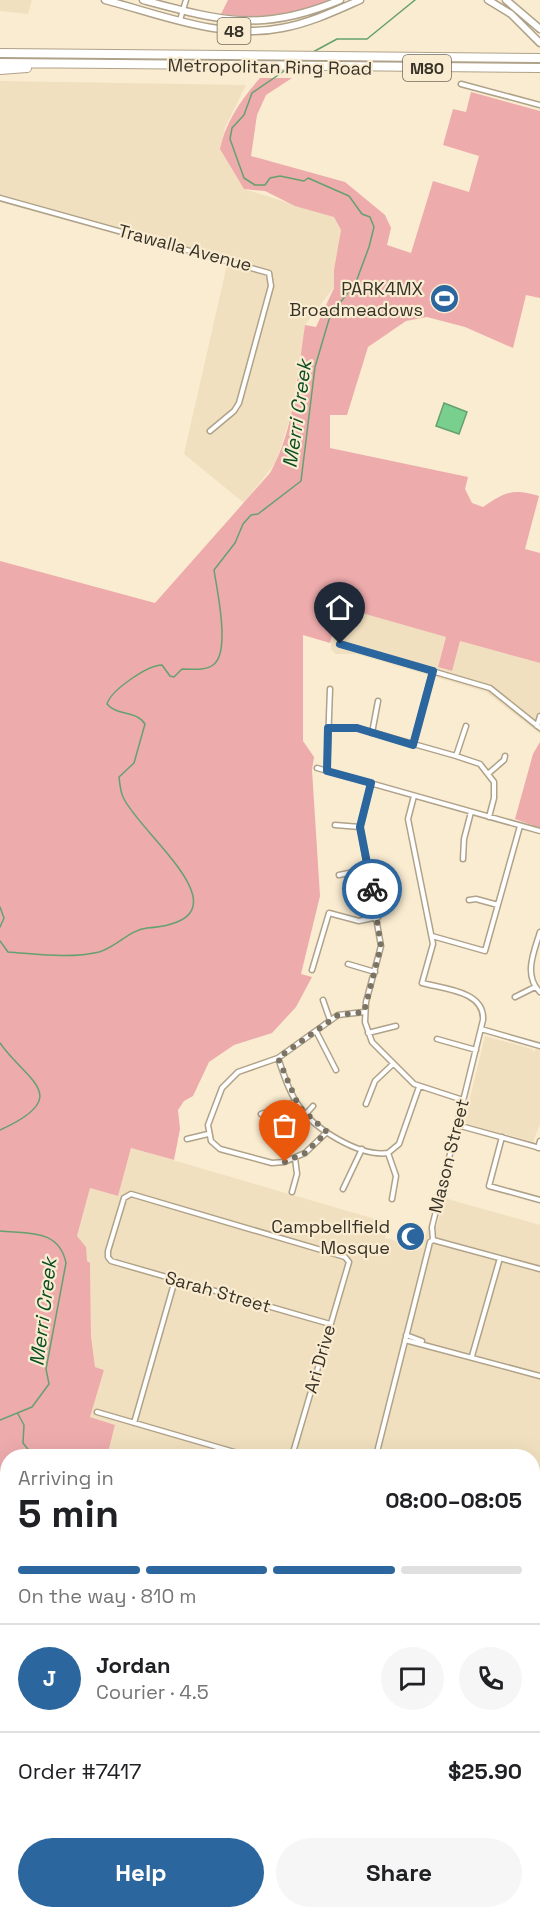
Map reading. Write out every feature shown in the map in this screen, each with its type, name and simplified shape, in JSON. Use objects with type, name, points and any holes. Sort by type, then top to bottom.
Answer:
[{"type":"highway","points":[[0,48],[108,55]]},
{"type":"highway","name":"Metropolitan Ring Road","points":[[0,53],[540,58]]},
{"type":"highway","name":"Metropolitan Ring Road","points":[[0,63],[315,68],[540,68]]},
{"type":"highway","points":[[0,70],[95,64]]},
{"type":"main road","name":"48","points":[[105,0],[224,30],[271,30],[307,22],[360,0]]},
{"type":"main road","name":"48","points":[[143,0],[222,20],[264,21],[295,17],[340,0]]},
{"type":"main road","points":[[488,0],[511,14],[540,43]]},
{"type":"main road","points":[[506,0],[540,29]]},
{"type":"street","points":[[180,20],[186,0]]},
{"type":"street","points":[[461,84],[540,105]]},
{"type":"street","name":"Trawalla Avenue","points":[[0,198],[269,273],[271,286],[239,403],[234,411],[210,431]]},
{"type":"street","points":[[340,644],[490,688],[539,727]]},
{"type":"street","points":[[413,745],[433,671]]},
{"type":"street","points":[[327,771],[330,689]]},
{"type":"street","points":[[372,733],[378,701]]},
{"type":"street","points":[[539,727],[540,716]]},
{"type":"street","points":[[456,756],[466,726]]},
{"type":"street","points":[[328,728],[352,727],[480,764],[494,782],[495,791],[489,817]]},
{"type":"street","points":[[489,773],[504,760],[505,756]]},
{"type":"street","points":[[316,768],[540,831]]},
{"type":"street","points":[[371,783],[360,827],[378,917],[381,946],[364,1012],[368,1033],[372,1042],[419,1087],[463,1100]]},
{"type":"street","points":[[414,796],[408,819],[432,936],[484,951],[520,826]]},
{"type":"street","points":[[462,859],[471,812]]},
{"type":"street","points":[[335,825],[360,827]]},
{"type":"street","points":[[339,875],[368,868]]},
{"type":"street","points":[[469,900],[476,899],[498,905]]},
{"type":"street","points":[[312,970],[329,913],[359,921],[378,917]]},
{"type":"street","points":[[540,932],[531,967],[535,987],[540,992]]},
{"type":"street","name":"Mason Street","points":[[378,1449],[430,1242],[433,1240],[432,1227],[484,1011],[478,1001],[468,996],[422,983],[433,944],[432,936]]},
{"type":"street","points":[[348,964],[375,972]]},
{"type":"street","points":[[515,997],[535,987]]},
{"type":"street","points":[[323,1000],[330,1020]]},
{"type":"street","points":[[327,1132],[295,1158],[267,1162],[220,1149],[211,1141],[208,1134],[210,1118],[228,1080],[244,1069],[278,1058],[338,1015],[364,1012]]},
{"type":"street","points":[[368,1033],[396,1026]]},
{"type":"street","points":[[481,1029],[540,1046]]},
{"type":"street","points":[[316,1032],[336,1071]]},
{"type":"street","points":[[437,1039],[476,1050]]},
{"type":"street","points":[[278,1058],[296,1102],[306,1114],[340,1142],[362,1149],[388,1153],[399,1144],[419,1087]]},
{"type":"street","points":[[366,1104],[375,1082],[393,1064]]},
{"type":"street","points":[[261,1114],[296,1102]]},
{"type":"street","points":[[306,1114],[314,1106]]},
{"type":"street","points":[[457,1125],[539,1148],[540,1141]]},
{"type":"street","points":[[187,1139],[208,1134]]},
{"type":"street","points":[[502,1137],[489,1186],[540,1200]]},
{"type":"street","points":[[343,1189],[362,1149]]},
{"type":"street","points":[[388,1153],[396,1176],[392,1199]]},
{"type":"street","points":[[291,1192],[297,1174],[295,1158]]},
{"type":"street","name":"Ari Drive","points":[[108,1257],[124,1198],[131,1194],[345,1257],[349,1262],[294,1449]]},
{"type":"street","points":[[433,1240],[540,1269]]},
{"type":"street","name":"Sarah Street","points":[[108,1257],[111,1261],[330,1324]]},
{"type":"street","points":[[472,1356],[500,1258]]},
{"type":"street","points":[[134,1423],[175,1280]]},
{"type":"street","points":[[405,1337],[540,1376]]},
{"type":"street","points":[[97,1412],[224,1449]]},
{"type":"shaded area","points":[[0,0],[32,0],[28,14],[0,11]]},
{"type":"shaded area","points":[[228,0],[329,0],[289,12],[249,16],[221,14]]},
{"type":"shaded area","points":[[260,78],[292,78],[266,95],[257,115],[251,156],[345,182],[385,215],[391,228],[387,245],[411,253],[433,181],[469,192],[479,156],[443,145],[453,109],[466,112],[471,92],[540,111],[540,298],[526,295],[513,348],[465,327],[427,317],[406,321],[368,347],[347,415],[330,415],[330,448],[468,477],[465,489],[472,503],[483,507],[509,493],[522,492],[539,496],[525,549],[540,553],[540,663],[460,641],[452,671],[438,667],[446,637],[341,607],[330,643],[303,635],[303,741],[314,757],[312,770],[320,896],[301,974],[312,977],[296,1007],[272,1033],[234,1045],[209,1062],[193,1096],[184,1101],[178,1110],[180,1129],[174,1160],[131,1148],[118,1196],[90,1188],[77,1236],[86,1247],[87,1261],[90,1263],[91,1336],[95,1367],[104,1370],[90,1417],[115,1425],[109,1449],[0,1449],[0,561],[155,603],[270,473],[290,420],[305,325],[316,327],[334,288],[334,270],[341,230],[334,217],[295,206],[265,191],[244,189],[220,149],[226,129],[247,94]]},
{"type":"shaded area","points":[[0,81],[246,85],[224,130],[244,189],[334,217],[341,230],[334,287],[305,325],[291,415],[276,462],[244,503],[184,454],[228,260],[0,199]]},
{"type":"shaded area","points":[[444,403],[467,412],[459,434],[436,426]]},
{"type":"shaded area","points":[[340,606],[446,637],[438,667],[451,671],[460,641],[540,663],[540,734],[486,692],[357,654],[336,654],[331,649],[331,641]]},
{"type":"shaded area","points":[[540,742],[540,828],[515,819],[533,754]]},
{"type":"shaded area","points":[[485,1036],[532,1049],[534,1052],[536,1048],[540,1049],[540,1124],[533,1142],[464,1123]]},
{"type":"shaded area","points":[[131,1148],[389,1223],[385,1238],[422,1248],[429,1224],[437,1226],[444,1198],[540,1225],[540,1449],[109,1449],[115,1425],[90,1417],[104,1370],[95,1367],[91,1336],[90,1263],[87,1261],[77,1236],[90,1188],[118,1196]]},
{"type":"waterway","name":"Merri Creek","points":[[313,52],[337,39],[367,39],[415,0]]},
{"type":"waterway","name":"Merri Creek","points":[[0,941],[8,952],[54,955],[88,954],[105,950],[141,929],[178,922],[192,910],[192,894],[184,875],[135,815],[121,791],[119,777],[134,763],[145,724],[137,717],[111,708],[107,704],[122,686],[148,669],[162,665],[170,676],[174,677],[182,669],[210,667],[218,658],[222,635],[214,570],[235,543],[243,524],[251,515],[258,514],[301,481],[315,367],[330,316],[356,282],[369,247],[374,227],[370,217],[362,214],[349,196],[308,178],[304,181],[280,176],[270,178],[265,185],[255,185],[244,178],[230,139],[232,128],[244,115],[252,93],[287,69]]},
{"type":"waterway","name":"Merri Creek","points":[[0,907],[4,918],[0,927]]},
{"type":"waterway","name":"Merri Creek","points":[[0,1043],[31,1078],[38,1088],[40,1098],[35,1107],[23,1118],[0,1130]]},
{"type":"waterway","name":"Merri Creek","points":[[0,1231],[32,1233],[50,1239],[57,1244],[66,1263],[46,1369],[49,1384],[32,1407],[0,1420]]},
{"type":"waterway","points":[[18,1414],[24,1425],[23,1443],[28,1449]]},
{"type":"way so far","points":[[285,1162],[305,1153],[327,1132],[299,1107],[289,1090],[278,1058],[338,1015],[364,1012],[381,946],[380,928],[372,889]]},
{"type":"place","name":"PARK4MX Broadmeadows","points":[[444,299]]},
{"type":"place","name":"Campbellfield Mosque","points":[[411,1237]]},
{"type":"route","points":[[340,644],[433,671],[413,745],[352,727],[328,728],[327,771],[371,783],[360,827],[372,889]]}]
